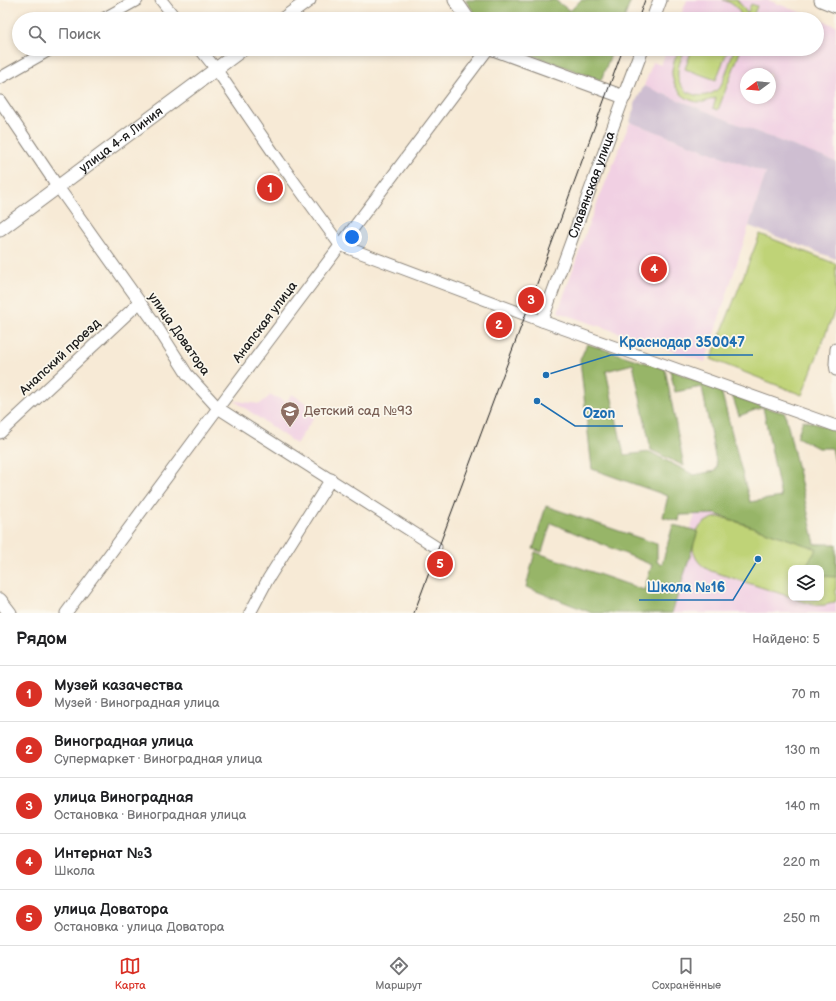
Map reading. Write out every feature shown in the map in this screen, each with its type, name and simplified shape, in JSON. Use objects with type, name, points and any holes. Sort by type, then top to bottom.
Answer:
[{"type":"street","points":[[116,12],[137,0]]},
{"type":"street","points":[[161,0],[170,12]]},
{"type":"street","points":[[293,12],[309,0]]},
{"type":"street","points":[[455,0],[463,12]]},
{"type":"street","points":[[656,12],[660,0]]},
{"type":"street","points":[[821,0],[836,6]]},
{"type":"street","points":[[0,78],[39,56]]},
{"type":"street","points":[[206,56],[282,165],[340,244],[542,321],[836,426]]},
{"type":"street","name":"улица 4-я Линия","points":[[0,230],[234,56]]},
{"type":"street","name":"Анапская улица","points":[[66,613],[340,244],[483,56]]},
{"type":"street","points":[[512,56],[624,97]]},
{"type":"street","name":"Славянская улица","points":[[542,321],[639,56]]},
{"type":"street","name":"улица Доватора","points":[[0,101],[58,187],[154,322],[187,374],[218,408],[436,547]]},
{"type":"street","name":"Анапский проезд","points":[[0,434],[140,302]]},
{"type":"street","points":[[836,349],[836,370]]},
{"type":"street","points":[[250,613],[268,579],[331,479]]},
{"type":"street","points":[[0,600],[10,613]]},
{"type":"shaded area","points":[[687,0],[768,0],[799,12],[682,12]]},
{"type":"shaded area","points":[[824,21],[836,26],[836,162],[777,140],[644,86],[653,62],[661,65],[664,56],[824,56]]},
{"type":"shaded area","points":[[644,86],[777,140],[836,162],[836,259],[749,226],[766,173],[630,122],[636,101]]},
{"type":"shaded area","points":[[630,122],[766,173],[705,362],[558,312],[590,221]]},
{"type":"shaded area","name":"Детский сад №93","points":[[292,394],[318,411],[296,444],[235,401],[260,404],[271,395],[286,402]]},
{"type":"shaded area","points":[[698,506],[836,550],[836,613],[663,613]]},
{"type":"green space","points":[[465,0],[555,0],[570,11],[581,0],[631,0],[627,12],[474,12]]},
{"type":"green space","points":[[723,0],[737,0],[746,12],[740,12],[730,3]]},
{"type":"green space","points":[[751,4],[757,6],[755,12],[748,12]]},
{"type":"green space","points":[[534,56],[610,56],[601,80]]},
{"type":"green space","points":[[676,56],[682,56],[678,69],[680,83],[688,92],[700,96],[712,93],[718,89],[725,76],[732,56],[738,56],[718,110],[713,108],[716,98],[704,102],[697,102],[686,98],[681,94],[672,77]]},
{"type":"green space","points":[[690,56],[725,56],[716,80],[685,69]]},
{"type":"green space","points":[[760,234],[836,264],[836,307],[802,395],[711,359]]},
{"type":"green space","points":[[587,344],[665,369],[684,466],[651,450],[633,364],[606,371],[624,455],[650,452],[694,475],[715,471],[717,467],[702,387],[675,392],[670,370],[721,390],[750,502],[781,497],[763,407],[785,413],[815,544],[836,544],[836,577],[824,576],[824,565],[806,565],[817,549],[715,514],[680,515],[679,521],[663,517],[668,496],[592,469],[580,360]]},
{"type":"green space","points":[[732,395],[763,407],[739,416]]},
{"type":"green space","points":[[803,420],[836,430],[836,466],[832,448],[818,448],[797,437]]},
{"type":"green space","points":[[546,506],[657,544],[657,562],[662,564],[673,525],[698,531],[672,613],[592,613],[526,587],[535,552],[644,590],[652,565],[551,523],[542,552],[533,549]]},
{"type":"green space","points":[[718,517],[728,519],[829,552],[836,556],[836,601],[825,605],[814,605],[801,601],[824,601],[824,565],[788,565],[788,596],[711,571],[702,565],[696,558],[693,550],[693,541],[696,533],[708,520]]},
{"type":"tram line","points":[[641,12],[645,0]]},
{"type":"tram line","points":[[414,613],[620,56]]},
{"type":"place","name":"Музей казачества","points":[[270,188]]},
{"type":"place","name":"Интернат №3","points":[[654,269]]},
{"type":"place","name":"улица Виноградная","points":[[531,300]]},
{"type":"place","name":"Виноградная улица","points":[[499,325]]},
{"type":"place","name":"Краснодар 350047","points":[[546,375]]},
{"type":"place","name":"Ozon","points":[[537,401]]},
{"type":"place","name":"Детский сад №93","points":[[290,428]]},
{"type":"place","name":"Школа №16","points":[[758,559]]},
{"type":"place","name":"улица Доватора","points":[[440,564]]}]
